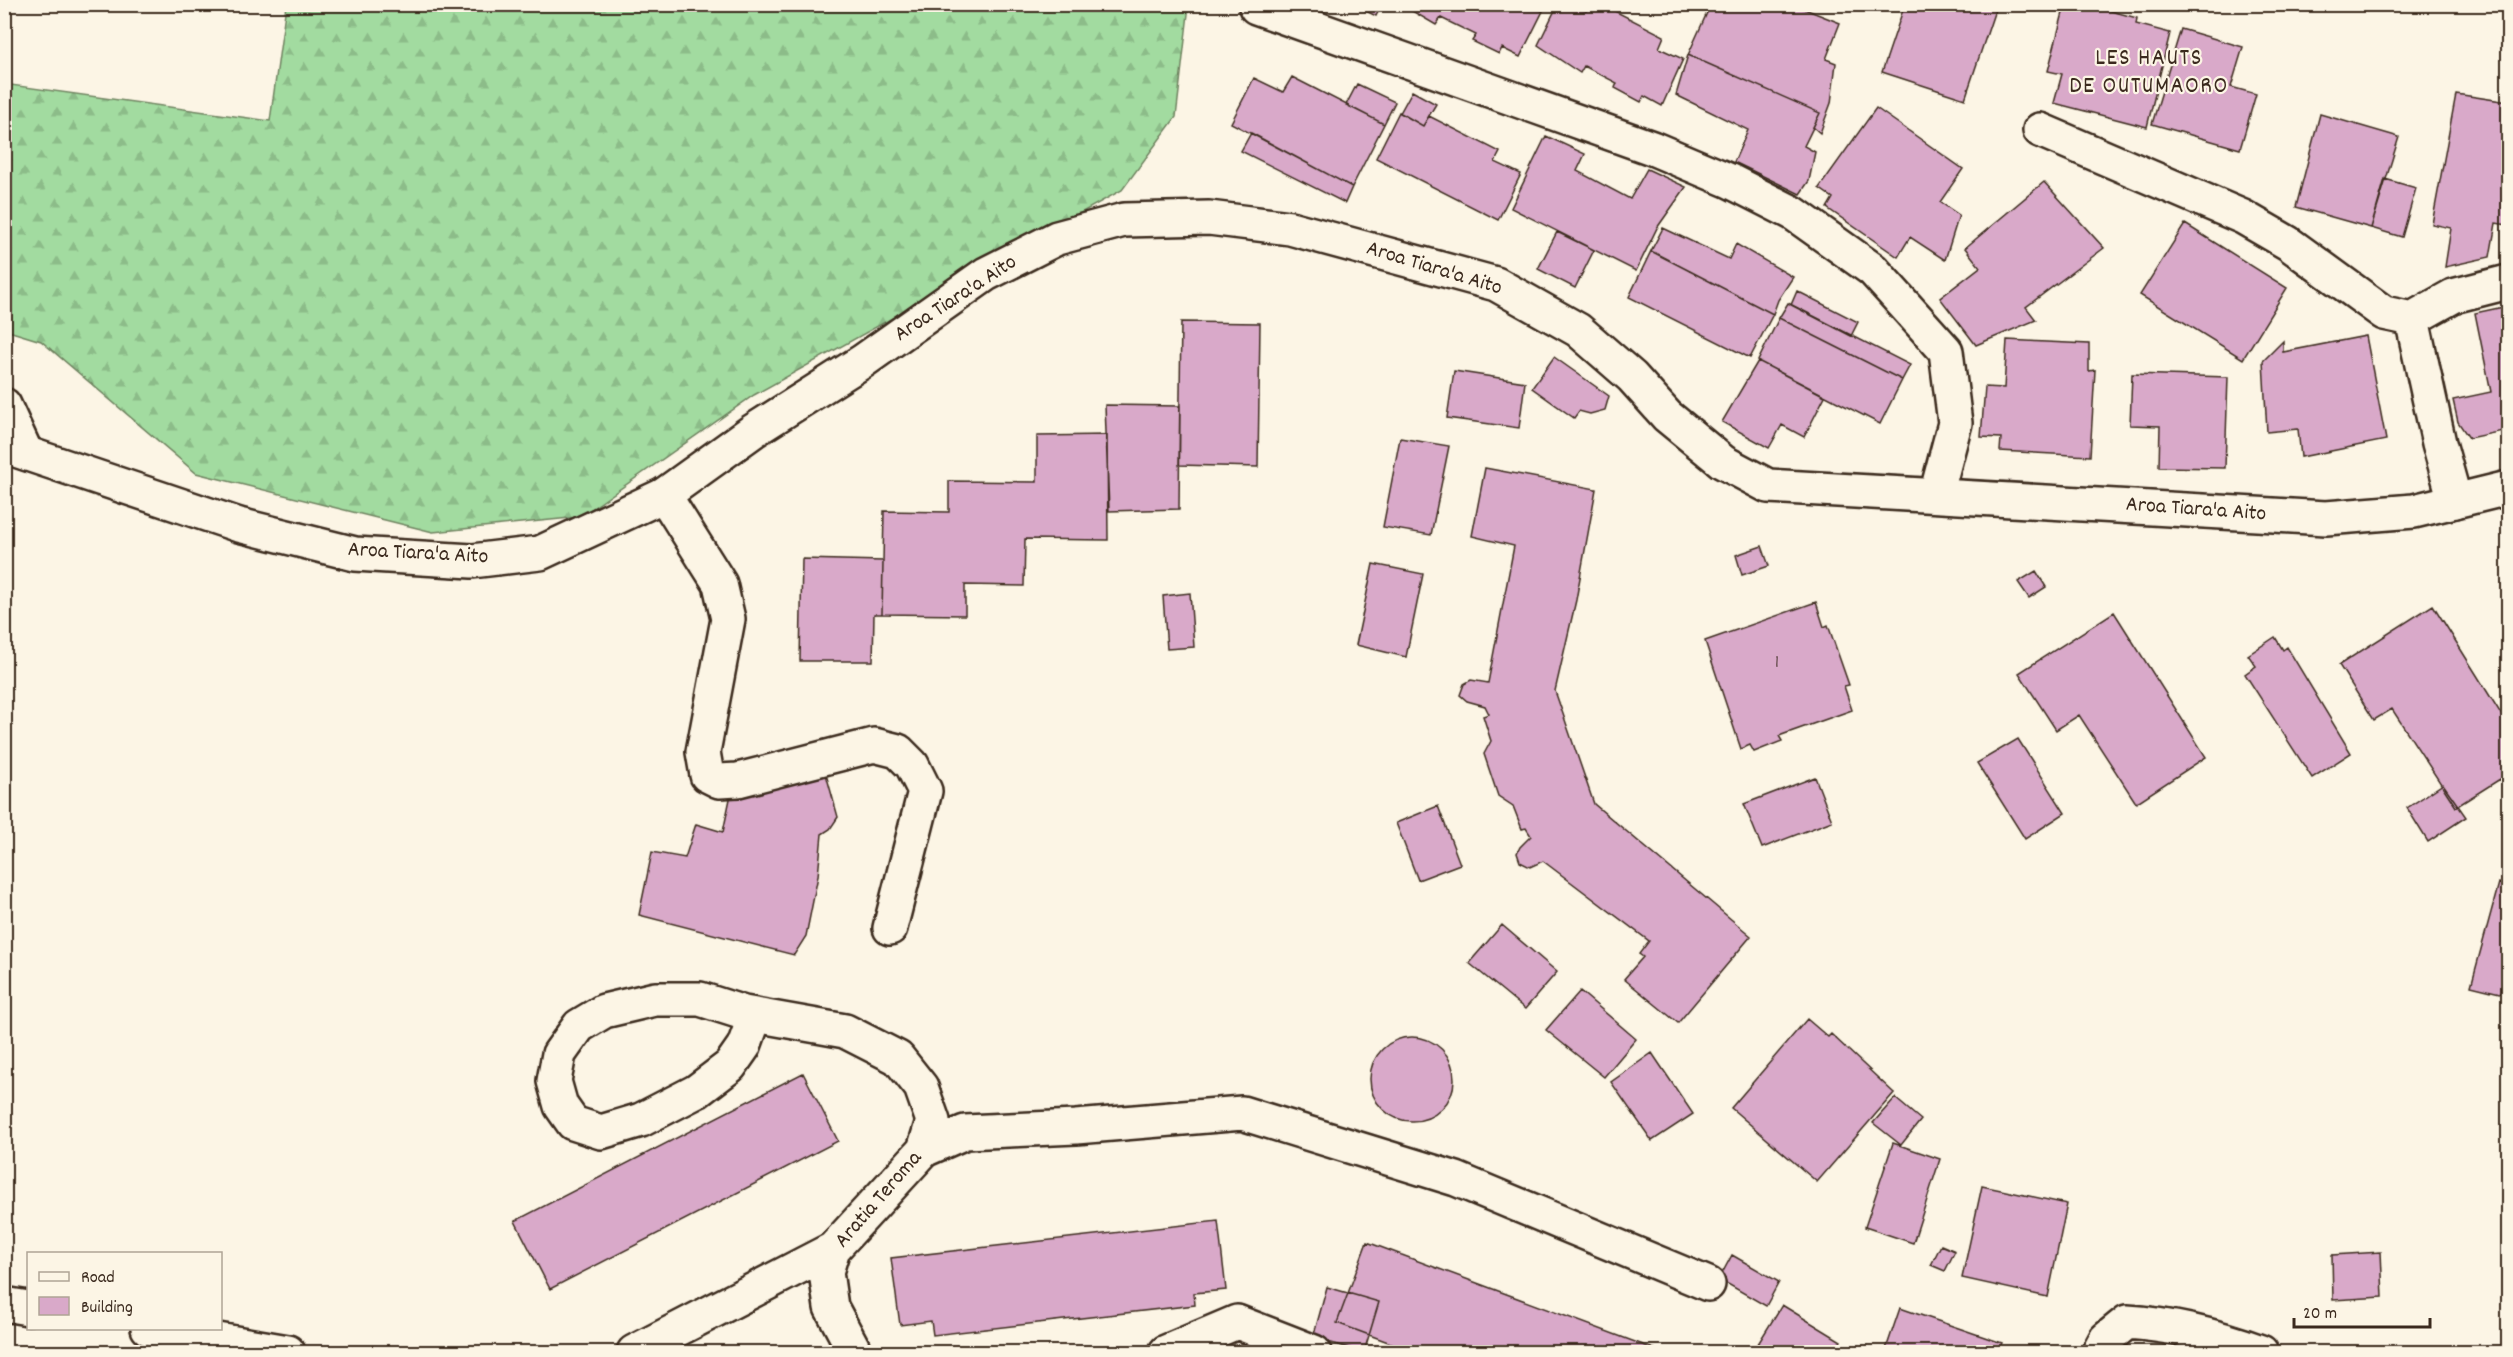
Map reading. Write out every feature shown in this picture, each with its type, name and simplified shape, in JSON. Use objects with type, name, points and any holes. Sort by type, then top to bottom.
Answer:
[{"type":"street","points":[[1256,7],[1652,148],[1730,181],[1802,219],[1873,270],[1946,351],[1955,423],[1936,495]]},
{"type":"street","points":[[2040,130],[2243,217],[2288,243],[2384,313],[2412,318],[2453,296],[2508,282]]},
{"type":"street","name":"Aroa Tiara'a Aito","points":[[15,450],[239,525],[355,554],[472,561],[540,553],[664,495],[986,274],[1057,238],[1124,220],[1209,218],[1290,228],[1496,284],[1578,330],[1632,377],[1667,416],[1723,462],[1768,486],[2326,518],[2414,511],[2508,488]]},
{"type":"street","points":[[2412,318],[2439,443],[2455,501]]},
{"type":"street","points":[[4,405],[15,450]]},
{"type":"street","points":[[664,495],[720,584],[728,619],[703,752],[707,775],[719,781],[738,780],[874,745],[898,751],[912,765],[925,791],[890,928]]},
{"type":"street","name":"Aratia Teroma","points":[[755,1016],[744,1046],[730,1066],[697,1091],[640,1120],[601,1132],[573,1123],[561,1106],[554,1081],[559,1054],[579,1026],[604,1011],[655,999],[700,999],[755,1016],[845,1031],[898,1058],[921,1087],[933,1121],[924,1150],[833,1249],[826,1272],[831,1307],[855,1353]]},
{"type":"street","points":[[924,1150],[965,1132],[1076,1127],[1242,1113],[1456,1179],[1708,1284]]},
{"type":"street","points":[[634,1353],[833,1249]]},
{"type":"street","points":[[4,1304],[27,1308]]},
{"type":"street","points":[[1166,1353],[1237,1322],[1314,1353]]},
{"type":"street","points":[[2099,1353],[2106,1339],[2127,1322],[2162,1324],[2214,1335],[2261,1353]]},
{"type":"street","points":[[154,1330],[288,1353]]},
{"type":"green space","points":[[286,5],[1189,5],[1176,117],[1122,190],[754,395],[580,517],[433,532],[196,473],[41,341],[5,330],[4,84],[270,121]]},
{"type":"building","points":[[1352,4],[1382,4],[1376,16]]},
{"type":"building","points":[[1410,4],[1528,4],[1543,11],[1520,57],[1502,48],[1499,54],[1472,41],[1476,35],[1441,18],[1436,25],[1412,11],[1414,6]]},
{"type":"building","points":[[1558,4],[1571,4],[1586,11],[1589,4],[1601,4],[1664,36],[1659,48],[1683,59],[1662,106],[1644,96],[1641,102],[1615,88],[1617,83],[1584,66],[1580,73],[1538,45]]},
{"type":"building","points":[[1711,4],[1792,4],[1840,23],[1826,59],[1836,63],[1831,103],[1820,133],[1813,127],[1820,113],[1688,55]]},
{"type":"building","points":[[1905,4],[1997,4],[1965,99],[1882,72]]},
{"type":"building","points":[[2065,5],[2088,11],[2089,5],[2137,18],[2136,24],[2170,33],[2147,127],[2054,103],[2062,74],[2048,71]]},
{"type":"building","points":[[2181,29],[2243,47],[2231,87],[2256,94],[2240,149],[2152,124]]},
{"type":"building","points":[[1688,55],[1820,113],[1804,146],[1815,152],[1809,181],[1800,194],[1734,162],[1748,130],[1676,95]]},
{"type":"building","points":[[1292,77],[1384,124],[1352,187],[1231,123],[1254,78],[1283,92]]},
{"type":"building","points":[[1357,84],[1395,102],[1384,124],[1346,105]]},
{"type":"building","points":[[1412,91],[1436,104],[1423,126],[1400,113]]},
{"type":"building","points":[[2456,94],[2508,102],[2508,225],[2496,223],[2490,257],[2445,267],[2451,228],[2432,224]]},
{"type":"building","points":[[1876,108],[1963,169],[1940,202],[1959,215],[1945,260],[1910,237],[1898,257],[1827,208],[1833,198],[1819,188]]},
{"type":"building","points":[[1399,112],[1423,126],[1429,116],[1500,152],[1495,162],[1521,174],[1498,220],[1376,158]]},
{"type":"building","points":[[2320,114],[2399,137],[2371,228],[2296,207]]},
{"type":"building","points":[[1251,133],[1352,187],[1345,203],[1241,151]]},
{"type":"building","points":[[1546,136],[1585,154],[1577,171],[1630,199],[1647,169],[1686,187],[1657,228],[1636,271],[1511,208]]},
{"type":"building","points":[[2385,179],[2416,188],[2402,237],[2371,228]]},
{"type":"building","points":[[2044,182],[2104,248],[2026,307],[2036,320],[1976,345],[1940,298],[1980,267],[1965,248]]},
{"type":"building","points":[[2185,224],[2287,288],[2243,359],[2140,295]]},
{"type":"building","points":[[1663,228],[1729,259],[1736,244],[1793,277],[1778,300],[1773,314],[1651,251]]},
{"type":"building","points":[[1557,232],[1594,250],[1575,288],[1538,269]]},
{"type":"building","points":[[1651,251],[1773,314],[1750,358],[1629,297]]},
{"type":"building","points":[[1797,291],[1858,322],[1851,336],[1791,305]]},
{"type":"building","points":[[1788,303],[1910,365],[1902,380],[1779,318]]},
{"type":"building","points":[[2508,306],[2508,430],[2469,438],[2458,422],[2453,400],[2491,392],[2475,313]]},
{"type":"building","points":[[1779,318],[1902,380],[1880,424],[1758,361]]},
{"type":"building","points":[[1181,322],[1260,323],[1258,467],[1179,465]]},
{"type":"building","points":[[2366,336],[2386,440],[2301,457],[2298,429],[2267,432],[2263,361],[2283,341],[2283,352]]},
{"type":"building","points":[[2007,340],[2089,344],[2089,371],[2095,370],[2090,456],[2000,451],[2001,438],[1981,437],[1985,387],[2004,388]]},
{"type":"building","points":[[1554,357],[1609,396],[1605,410],[1590,414],[1579,411],[1574,418],[1532,388]]},
{"type":"building","points":[[1758,361],[1825,396],[1804,437],[1782,425],[1769,448],[1722,422]]},
{"type":"building","points":[[1454,371],[1525,382],[1519,428],[1447,418]]},
{"type":"building","points":[[2132,374],[2228,377],[2225,468],[2159,467],[2160,426],[2130,425]]},
{"type":"building","points":[[1105,405],[1180,406],[1179,509],[1109,511]]},
{"type":"building","points":[[1107,435],[1108,540],[1025,539],[1024,586],[965,585],[965,615],[882,614],[884,511],[949,512],[949,481],[1037,482],[1037,436]]},
{"type":"building","points":[[1400,438],[1449,446],[1431,535],[1383,527]]},
{"type":"building","points":[[1485,468],[1596,489],[1576,600],[1555,691],[1594,804],[1751,936],[1678,1023],[1624,979],[1643,957],[1639,954],[1649,941],[1543,861],[1530,867],[1520,862],[1517,853],[1531,836],[1526,828],[1522,829],[1513,806],[1498,796],[1484,754],[1491,741],[1483,716],[1489,714],[1485,706],[1467,701],[1460,695],[1464,684],[1471,680],[1488,683],[1514,546],[1472,536]]},
{"type":"building","points":[[1762,546],[1769,566],[1742,575],[1736,555]]},
{"type":"building","points":[[802,559],[883,561],[882,614],[874,614],[873,661],[800,661]]},
{"type":"building","points":[[1373,564],[1423,574],[1406,657],[1356,645]]},
{"type":"building","points":[[2036,571],[2046,587],[2029,598],[2018,582]]},
{"type":"building","points":[[1190,593],[1194,647],[1167,649],[1163,596]]},
{"type":"building","points":[[1816,602],[1824,627],[1828,625],[1849,685],[1844,686],[1852,710],[1779,736],[1782,741],[1754,752],[1750,745],[1741,749],[1705,641]]},
{"type":"building","points":[[2433,605],[2508,725],[2508,774],[2456,807],[2392,709],[2374,720],[2339,665]]},
{"type":"building","points":[[2114,612],[2206,757],[2136,803],[2079,715],[2056,730],[2019,673]]},
{"type":"building","points":[[2275,637],[2283,650],[2287,647],[2351,753],[2312,778],[2245,674],[2256,666],[2248,655]]},
{"type":"building","points":[[2018,739],[2065,813],[2025,839],[1977,763]]},
{"type":"building","points":[[824,767],[838,817],[830,829],[822,834],[818,876],[806,936],[794,955],[639,915],[652,852],[685,858],[696,824],[723,832],[731,794]]},
{"type":"building","points":[[1815,777],[1832,821],[1762,848],[1744,804]]},
{"type":"building","points":[[2443,784],[2466,817],[2428,842],[2407,808]]},
{"type":"building","points":[[1438,806],[1460,864],[1418,880],[1396,823]]},
{"type":"building","points":[[2499,883],[2508,886],[2508,995],[2471,986]]},
{"type":"building","points":[[1502,925],[1557,972],[1525,1009],[1469,963]]},
{"type":"building","points":[[1580,991],[1636,1039],[1604,1077],[1546,1030]]},
{"type":"building","points":[[1807,1019],[1828,1037],[1831,1034],[1894,1093],[1817,1182],[1731,1108]]},
{"type":"building","points":[[1412,1037],[1428,1040],[1442,1049],[1451,1063],[1454,1079],[1451,1095],[1442,1109],[1428,1118],[1412,1121],[1396,1118],[1382,1109],[1373,1095],[1370,1079],[1373,1063],[1382,1049],[1396,1040]]},
{"type":"building","points":[[1652,1053],[1693,1114],[1652,1141],[1611,1082]]},
{"type":"building","points":[[803,1073],[838,1141],[550,1289],[515,1221]]},
{"type":"building","points":[[1895,1098],[1921,1120],[1901,1145],[1873,1123]]},
{"type":"building","points":[[1893,1143],[1940,1159],[1913,1243],[1865,1227]]},
{"type":"building","points":[[1982,1186],[2067,1204],[2048,1297],[1962,1278]]},
{"type":"building","points":[[1218,1221],[1226,1290],[1194,1293],[1195,1305],[933,1335],[931,1321],[900,1325],[891,1258]]},
{"type":"building","points":[[1367,1242],[1662,1352],[1415,1352],[1337,1323]]},
{"type":"building","points":[[1941,1245],[1955,1251],[1945,1271],[1931,1265]]},
{"type":"building","points":[[2381,1252],[2383,1297],[2333,1300],[2332,1255]]},
{"type":"building","points":[[1732,1255],[1779,1282],[1766,1306],[1719,1279]]},
{"type":"building","points":[[1327,1287],[1379,1302],[1364,1352],[1313,1338]]},
{"type":"building","points":[[1782,1305],[1841,1341],[1833,1352],[1753,1352]]},
{"type":"building","points":[[1900,1308],[2002,1343],[1998,1352],[1885,1352]]},
{"type":"district","name":"LES HAUTS DE OUTUMAORO","points":[[2149,73]]}]
